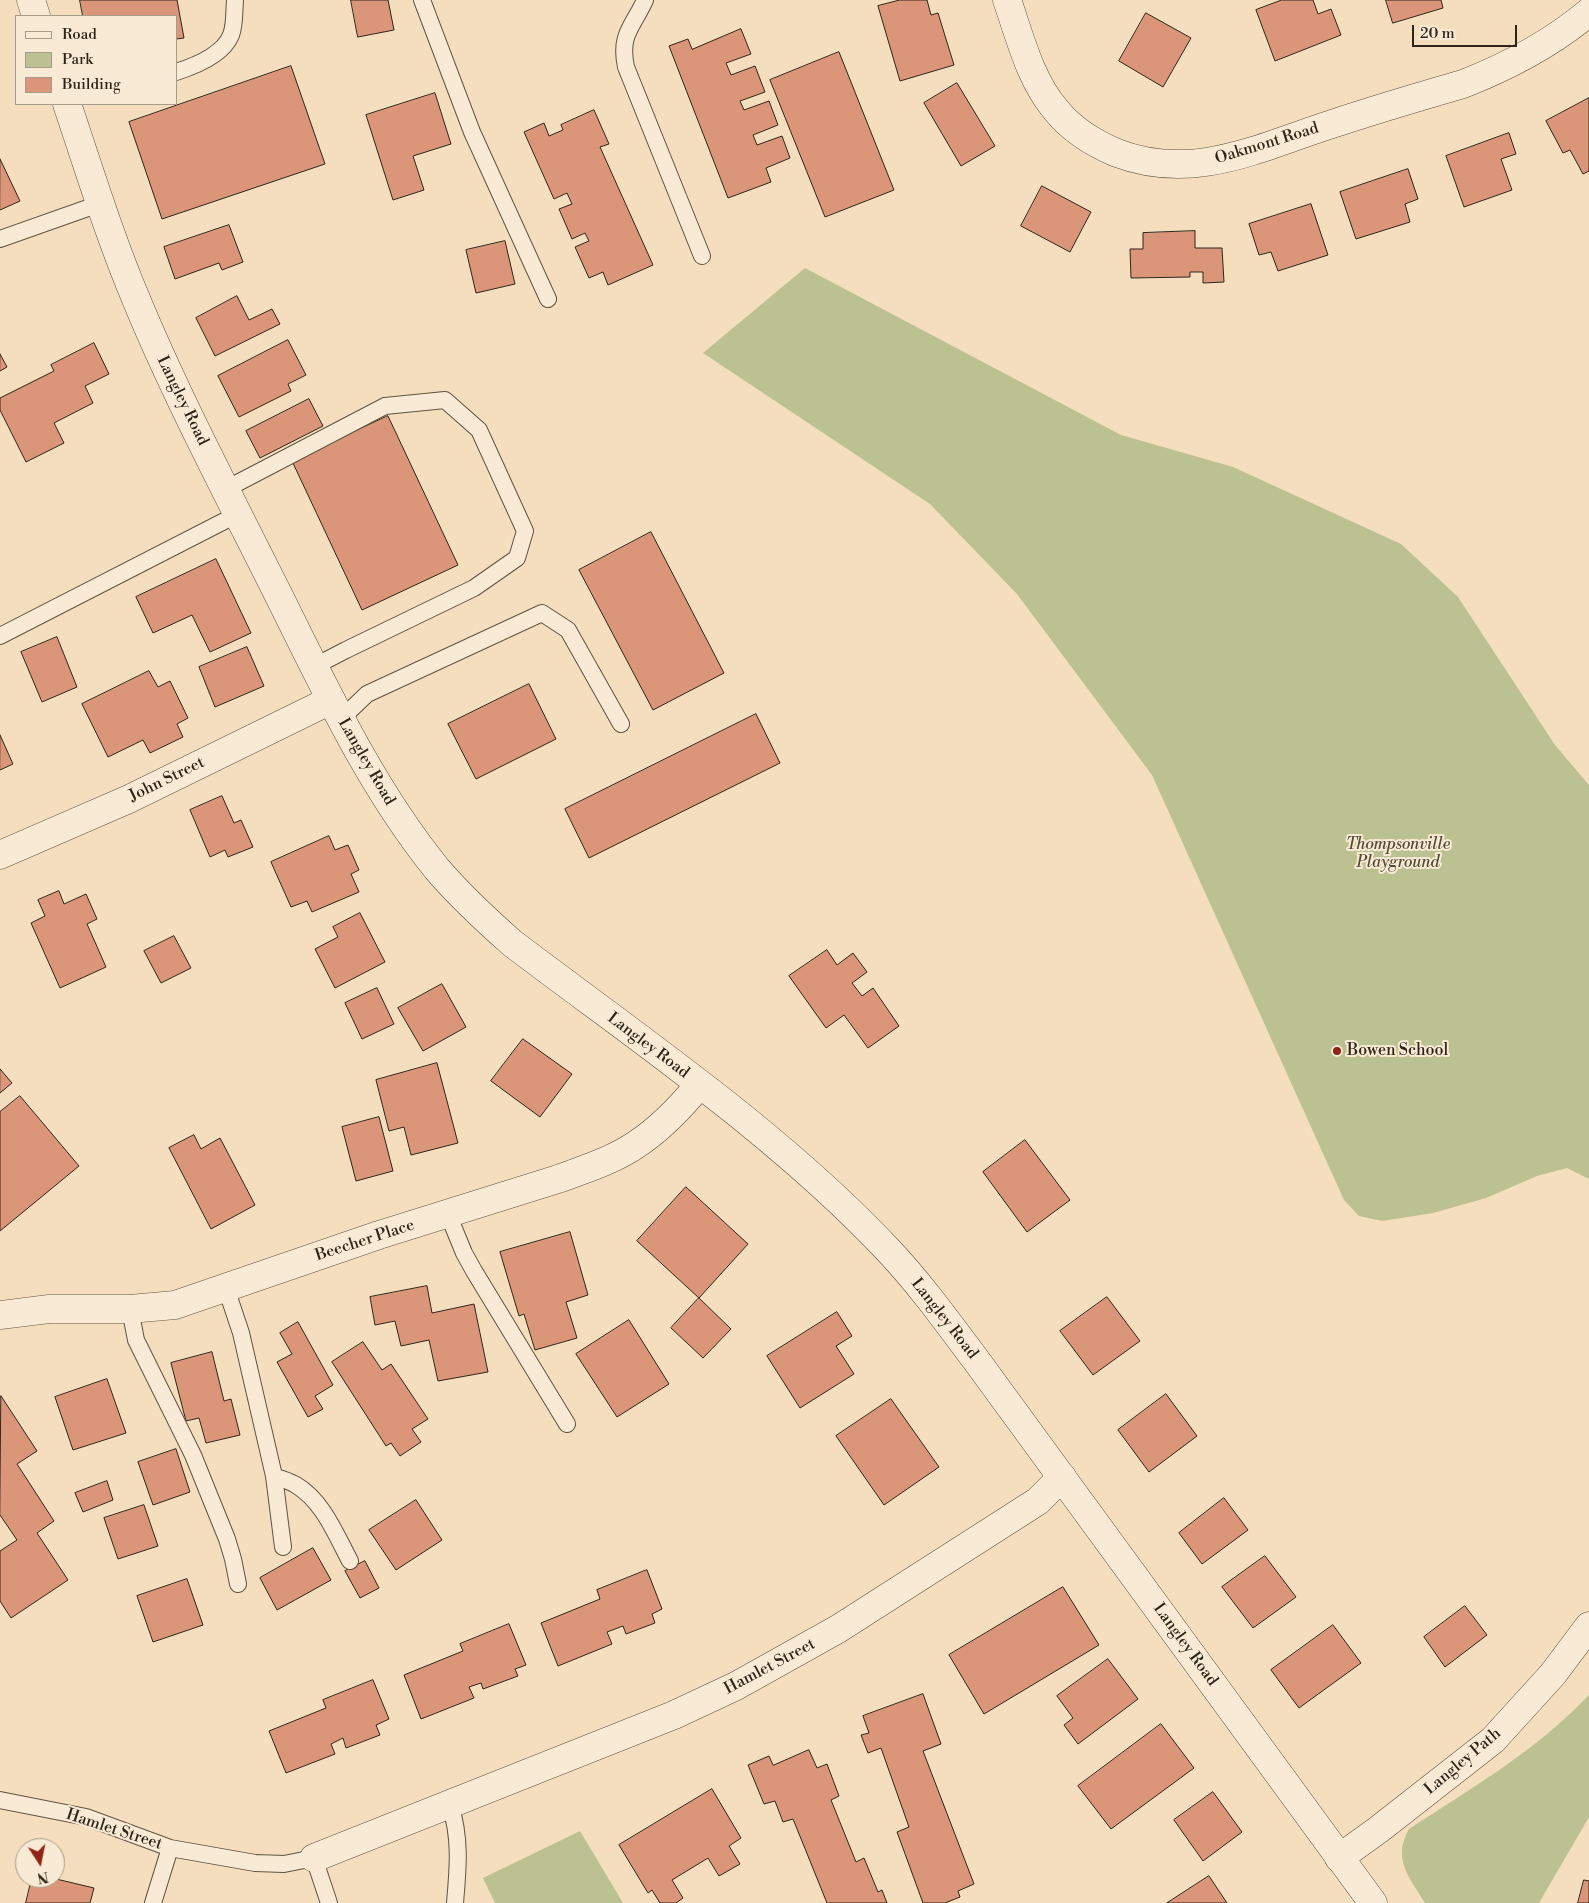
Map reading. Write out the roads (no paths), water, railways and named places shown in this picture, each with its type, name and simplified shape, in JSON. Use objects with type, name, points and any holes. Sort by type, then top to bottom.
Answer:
[{"type":"street","points":[[31,0],[36,15]]},
{"type":"street","name":"Oakmont Road","points":[[1007,0],[1032,70],[1046,97],[1069,125],[1085,138],[1125,156],[1168,164],[1190,165],[1232,157],[1493,73],[1549,43],[1589,12]]},
{"type":"street","name":"Langley Road","points":[[67,105],[124,267],[149,330],[336,710],[395,811],[438,870],[465,900],[512,943],[765,1135],[795,1161],[890,1252],[948,1322],[1373,1903]]},
{"type":"street","name":"John Street","points":[[0,855],[336,710]]},
{"type":"street","name":"Beecher Place","points":[[0,1315],[49,1310],[130,1309],[175,1305],[379,1235],[558,1179],[613,1157],[637,1144],[677,1110],[699,1085]]},
{"type":"street","name":"Hamlet Street","points":[[314,1858],[674,1715],[762,1672],[838,1629],[1038,1501],[1062,1477]]},
{"type":"street","name":"Langley Path","points":[[1339,1858],[1493,1740],[1553,1674],[1589,1626]]},
{"type":"lane","points":[[178,71],[192,66],[224,47],[231,36],[235,0]]},
{"type":"lane","points":[[422,0],[469,124],[548,299]]},
{"type":"lane","points":[[645,0],[624,40],[623,54],[626,67],[702,256]]},
{"type":"lane","points":[[0,239],[102,203]]},
{"type":"lane","points":[[226,489],[385,406],[445,400],[479,430],[525,531],[517,558],[474,588],[315,666]]},
{"type":"lane","points":[[0,636],[238,514]]},
{"type":"lane","points":[[336,710],[542,613],[568,630],[621,724]]},
{"type":"lane","points":[[448,1214],[464,1253],[474,1271],[567,1424]]},
{"type":"lane","points":[[226,1288],[241,1332],[274,1476],[283,1547]]},
{"type":"lane","points":[[130,1309],[136,1340],[193,1455],[227,1539],[234,1559],[238,1584]]},
{"type":"lane","points":[[274,1476],[295,1484],[313,1499],[327,1519],[350,1561]]},
{"type":"lane","name":"Hamlet Street","points":[[0,1800],[86,1817],[170,1848],[256,1863],[284,1864],[314,1858]]},
{"type":"lane","points":[[450,1805],[456,1822],[458,1842],[455,1903]]},
{"type":"lane","name":"Hamlet Street","points":[[153,1903],[170,1848]]},
{"type":"lane","points":[[314,1858],[329,1903]]},
{"type":"place","name":"Bowen School","points":[[1337,1051]]},
{"type":"park label","name":"Thompsonville Playground","points":[[1398,854]]}]
